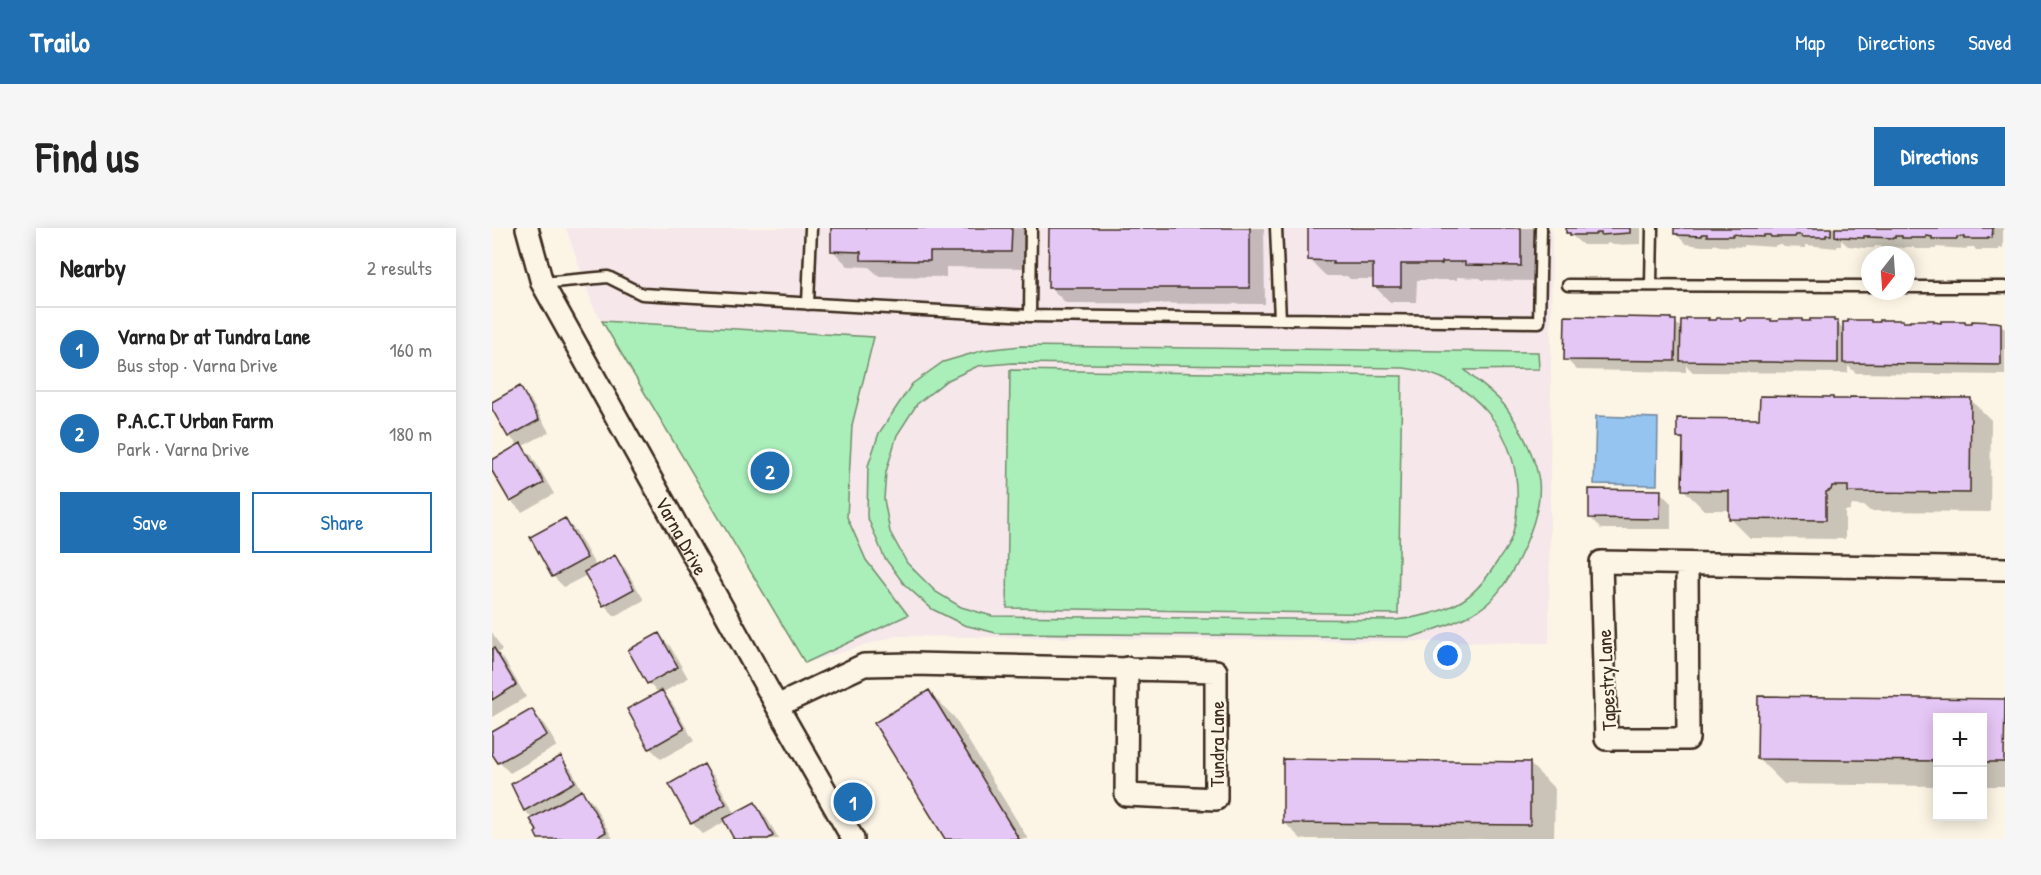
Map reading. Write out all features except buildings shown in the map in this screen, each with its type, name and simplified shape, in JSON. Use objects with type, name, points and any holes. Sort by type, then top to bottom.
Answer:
[{"type":"street","name":"Varna Drive","points":[[527,228],[542,283],[853,839]]},
{"type":"street","name":"Tapestry Lane","points":[[1687,564],[1688,739],[1606,739],[1601,561],[2005,569]]},
{"type":"street","name":"Tundra Lane","points":[[777,706],[864,665],[913,664],[1127,668],[1216,671],[1215,799],[1126,795],[1127,668]]},
{"type":"lane","points":[[808,304],[811,228]]},
{"type":"lane","points":[[1030,316],[1031,228]]},
{"type":"lane","points":[[1276,228],[1280,319]]},
{"type":"lane","points":[[542,283],[608,277],[642,294],[1030,316],[1539,322],[1541,228]]},
{"type":"lane","points":[[1651,285],[1652,228]]},
{"type":"lane","points":[[1568,285],[1861,286]]},
{"type":"lane","points":[[1915,287],[2005,288]]},
{"type":"shaded area","points":[[566,228],[1552,228],[1549,643],[896,636],[805,663],[593,306]]},
{"type":"green space","points":[[602,321],[874,337],[852,425],[847,517],[866,560],[908,615],[805,663]]},
{"type":"green space","points":[[1021,346],[1538,352],[1539,369],[1465,370],[1508,410],[1531,453],[1539,481],[1539,495],[1531,529],[1507,580],[1487,604],[1461,619],[1412,637],[996,633],[964,625],[932,609],[904,584],[884,557],[867,516],[868,466],[879,433],[912,384],[943,362],[984,350]],"holes":[[[1013,363],[1404,368],[1429,373],[1471,396],[1488,413],[1501,432],[1511,454],[1516,478],[1516,518],[1511,539],[1505,551],[1474,591],[1462,601],[1433,613],[1395,620],[992,616],[961,607],[936,592],[907,563],[890,532],[884,499],[886,472],[897,435],[917,404],[946,381],[978,366]]]},
{"type":"green space","points":[[1010,370],[1402,376],[1398,614],[1007,608]]},
{"type":"water","points":[[1596,416],[1658,418],[1657,485],[1594,484]]},
{"type":"place","name":"P.A.C.T Urban Farm","points":[[770,471]]},
{"type":"place","name":"Varna Dr at Tundra Lane","points":[[853,802]]}]
